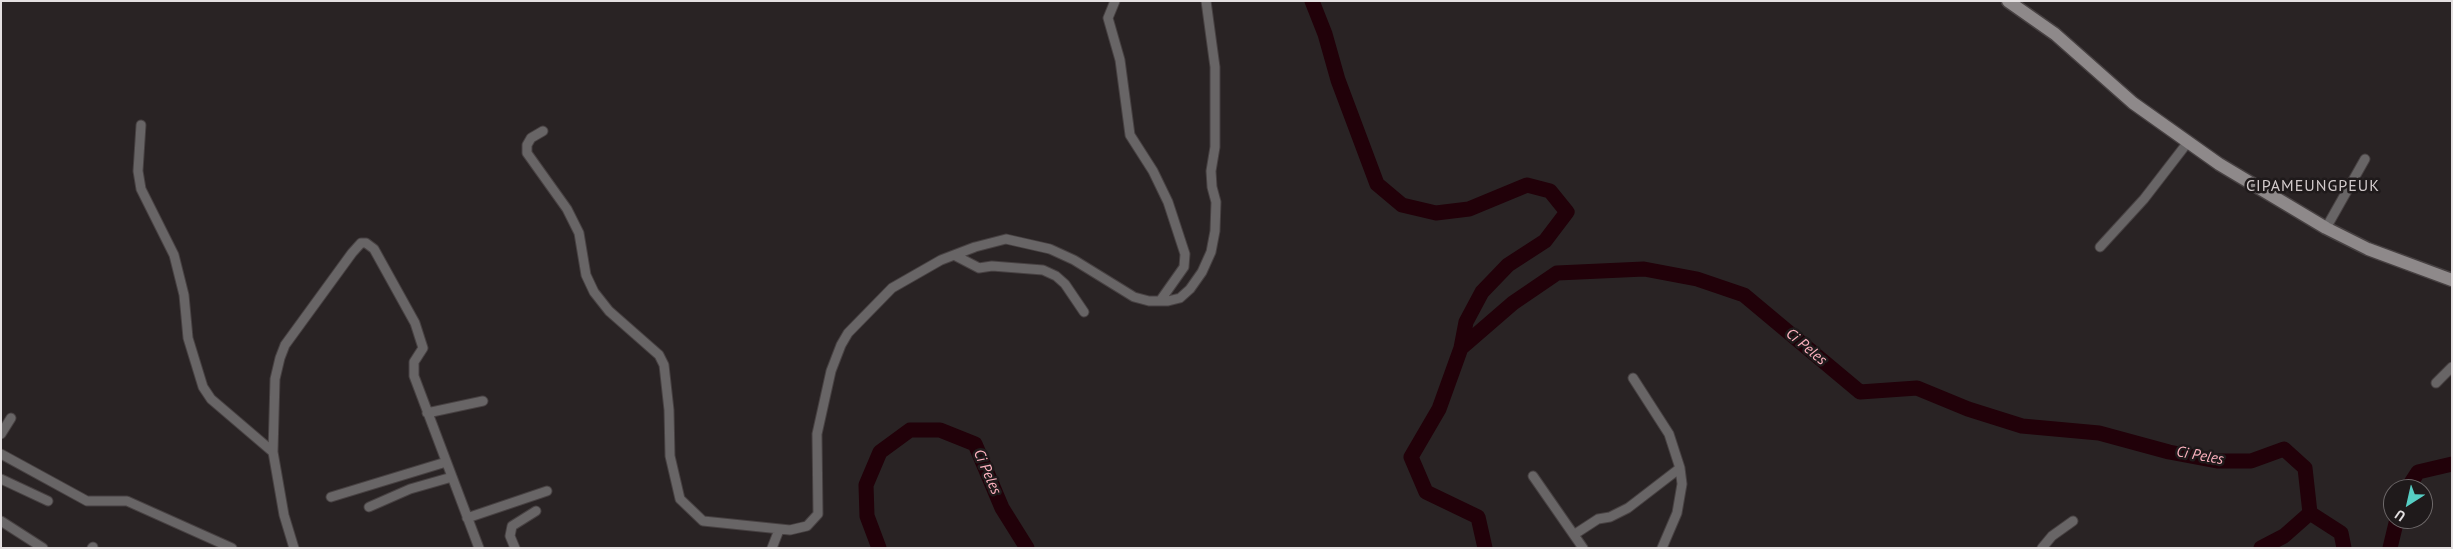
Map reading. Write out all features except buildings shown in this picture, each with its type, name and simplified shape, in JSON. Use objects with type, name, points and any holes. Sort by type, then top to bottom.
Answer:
[{"type":"street","points":[[1115,1],[1108,18],[1120,60],[1130,135],[1153,171],[1168,202],[1185,254],[1184,267],[1160,301]]},
{"type":"street","points":[[543,131],[531,138],[527,144],[527,153],[567,209],[579,234],[586,275],[594,292],[609,311],[659,356],[664,364],[669,410],[670,456],[680,499],[703,521],[779,530],[807,526],[818,514],[817,434],[832,371],[841,345],[848,333],[892,288],[941,260],[975,247],[1006,239],[1050,248],[1074,260],[1134,297],[1160,301],[1180,298],[1190,288],[1202,272],[1211,252],[1215,231],[1216,202],[1211,172],[1216,147],[1215,68],[1206,1]]},
{"type":"street","points":[[2008,1],[2055,34],[2133,103],[2219,164],[2326,228],[2384,256],[2452,280]]},
{"type":"street","points":[[142,125],[138,171],[141,189],[174,255],[184,295],[188,338],[203,387],[211,399],[273,452]]},
{"type":"street","points":[[2100,247],[2144,199],[2188,142]]},
{"type":"street","points":[[2326,228],[2365,159]]},
{"type":"street","points":[[294,548],[284,515],[273,452],[275,379],[283,350],[361,243],[366,243],[374,249],[415,323],[423,348],[413,367],[427,413],[479,548]]},
{"type":"street","points":[[954,255],[979,268],[992,266],[1043,270],[1056,276],[1065,284],[1084,312]]},
{"type":"street","points":[[2436,383],[2452,367]]},
{"type":"street","points":[[1633,378],[1670,434],[1680,468],[1682,484],[1677,513],[1662,548]]},
{"type":"street","points":[[427,413],[483,401]]},
{"type":"street","points":[[1,434],[11,418]]},
{"type":"street","points":[[1,454],[87,501],[126,501],[232,548]]},
{"type":"street","points":[[332,497],[446,462]]},
{"type":"street","points":[[1575,534],[1598,519],[1610,517],[1628,508],[1680,468]]},
{"type":"street","points":[[1533,476],[1583,548]]},
{"type":"street","points":[[369,507],[410,489],[452,477]]},
{"type":"street","points":[[1,480],[48,501]]},
{"type":"street","points":[[467,518],[547,491]]},
{"type":"street","points":[[515,548],[510,536],[512,526],[536,511]]},
{"type":"street","points":[[1,521],[43,548]]},
{"type":"street","points":[[2042,548],[2047,540],[2073,521]]},
{"type":"street","points":[[772,548],[779,530]]},
{"type":"waterway","points":[[1312,1],[1325,34],[1338,80],[1377,184],[1402,205],[1436,213],[1469,209],[1527,185],[1550,191],[1567,212],[1545,241],[1508,265],[1482,292],[1466,322],[1461,348]]},
{"type":"waterway","name":"Ci Peles","points":[[1485,548],[1478,517],[1426,492],[1411,457],[1439,409],[1461,348],[1513,303],[1557,273],[1644,269],[1697,279],[1744,295],[1860,392],[1917,388],[1968,409],[2022,426],[2099,433],[2169,452],[2217,461],[2251,461],[2284,449],[2305,468],[2310,513],[2284,536],[2261,548]]},
{"type":"waterway","name":"Ci Peles","points":[[879,548],[867,516],[866,485],[880,452],[910,430],[940,430],[975,444],[1002,508],[1027,548]]},
{"type":"waterway","points":[[2413,479],[2418,472],[2452,464]]},
{"type":"waterway","points":[[2310,513],[2341,533],[2344,548]]},
{"type":"waterway","points":[[2390,548],[2395,529]]},
{"type":"district","name":"CIPAMEUNGPEUK","points":[[2313,186]]}]
